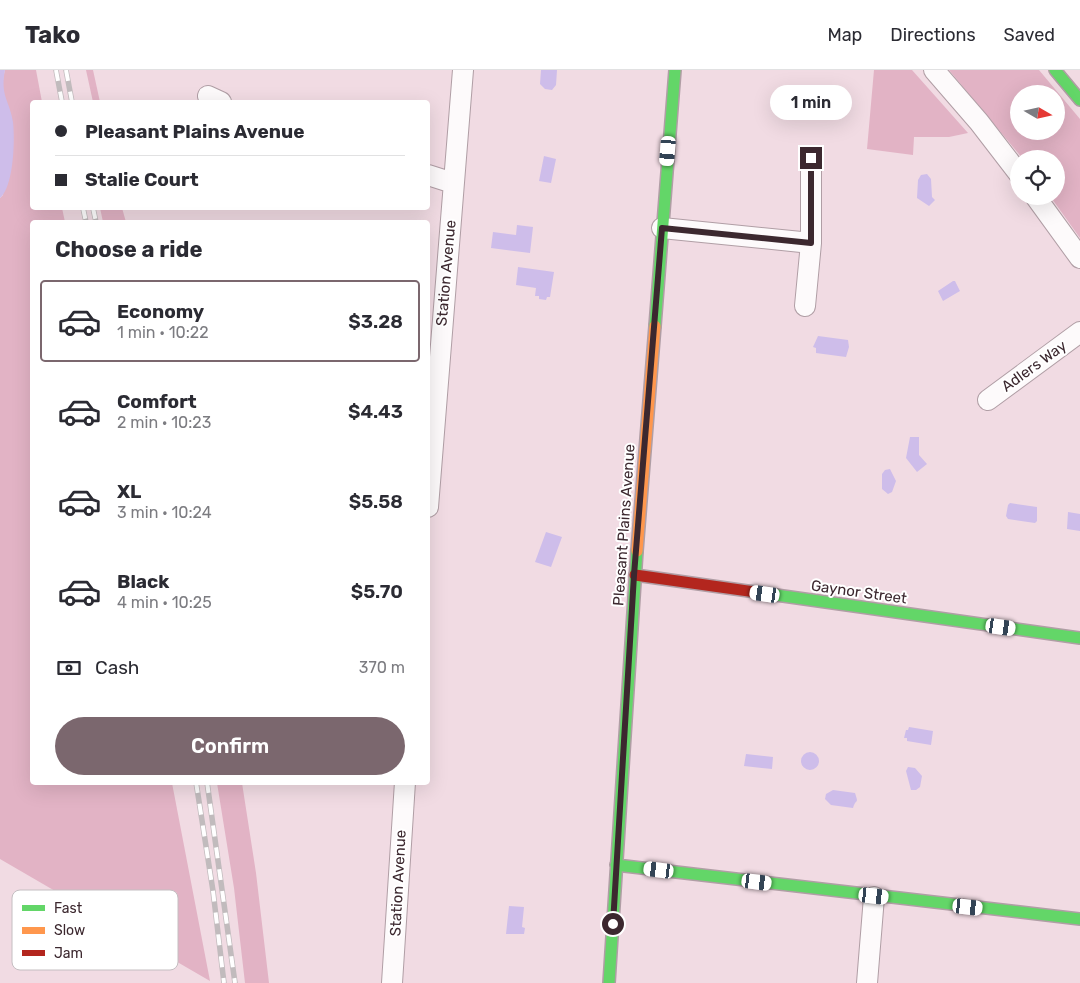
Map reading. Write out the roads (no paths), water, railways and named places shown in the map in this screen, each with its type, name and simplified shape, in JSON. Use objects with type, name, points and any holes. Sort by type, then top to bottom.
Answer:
[{"type":"main road","name":"Pleasant Plains Avenue","points":[[609,983],[634,575],[675,70]]},
{"type":"main road","points":[[1055,70],[1080,100]]},
{"type":"main road","name":"Gaynor Street","points":[[634,575],[1080,638]]},
{"type":"main road","points":[[616,865],[1080,919]]},
{"type":"street","name":"Station Avenue","points":[[430,450],[433,364],[453,183],[460,70]]},
{"type":"street","points":[[934,70],[979,122],[1010,162]]},
{"type":"street","points":[[805,306],[811,243],[811,158]]},
{"type":"street","points":[[430,176],[453,183]]},
{"type":"street","points":[[1042,205],[1080,258]]},
{"type":"street","points":[[662,228],[811,243]]},
{"type":"street","name":"Adlers Way","points":[[988,400],[1080,332]]},
{"type":"street","name":"Station Avenue","points":[[392,983],[405,785]]},
{"type":"street","points":[[867,983],[874,896]]},
{"type":"railway","points":[[56,70],[62,100]]},
{"type":"railway","points":[[66,70],[72,100]]},
{"type":"railway","points":[[83,210],[86,220]]},
{"type":"railway","points":[[93,210],[96,220]]},
{"type":"railway","points":[[196,785],[213,891],[224,983]]},
{"type":"railway","points":[[207,785],[235,983]]}]
